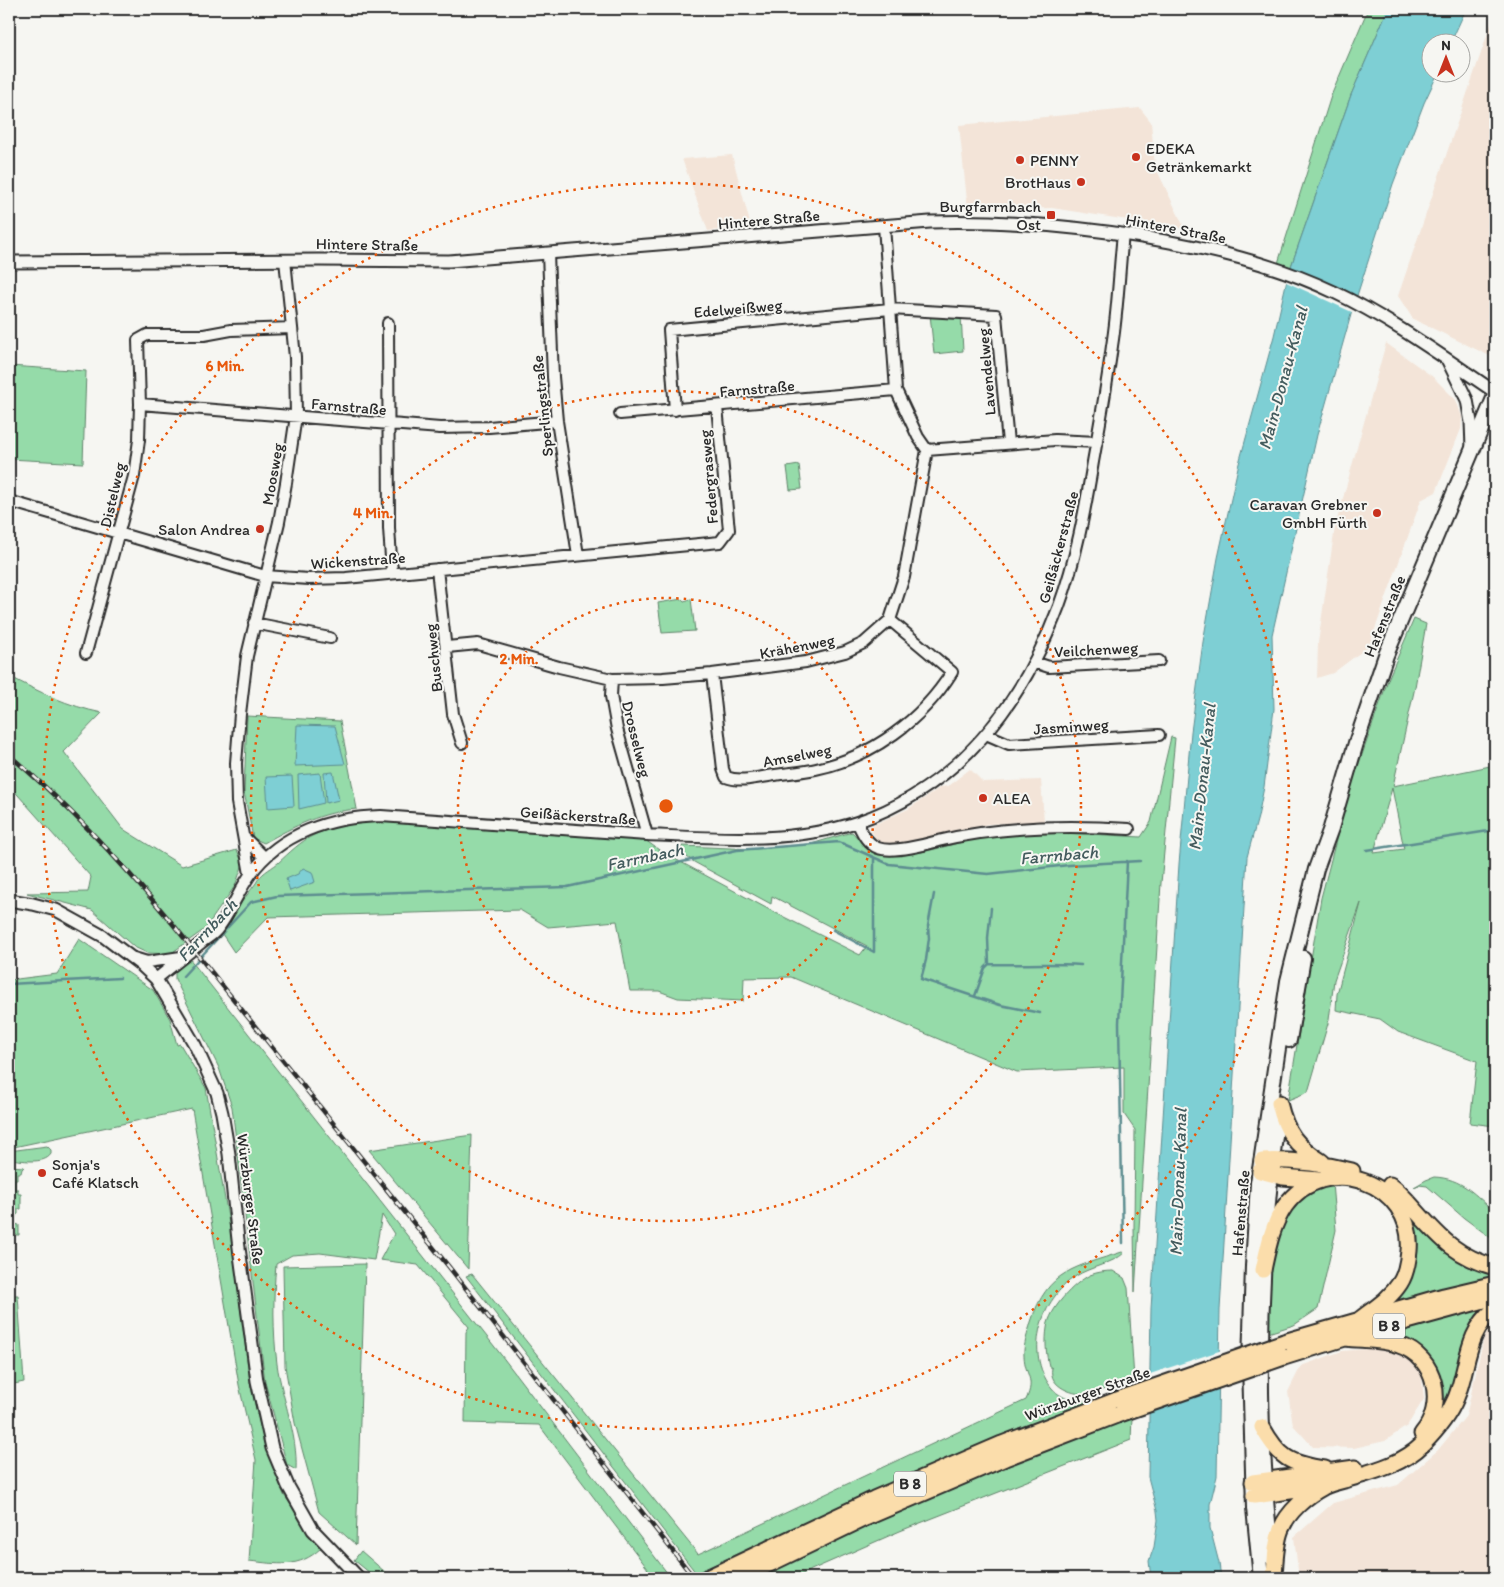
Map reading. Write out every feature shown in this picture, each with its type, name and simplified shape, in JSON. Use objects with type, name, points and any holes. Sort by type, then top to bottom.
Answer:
[{"type":"main road","name":"Hafenstraße","points":[[1261,1578],[1259,1488],[1250,1363],[1253,1266],[1288,981],[1316,870],[1322,856],[1356,742],[1386,655],[1495,396]]},
{"type":"main road","name":"Hafenstraße","points":[[1274,1578],[1259,1488],[1262,1427],[1261,1357],[1266,1167],[1322,856]]},
{"type":"main road","points":[[1279,1103],[1284,1122],[1291,1136],[1306,1152],[1328,1166]]},
{"type":"main road","points":[[1266,1167],[1328,1166],[1377,1178],[1394,1188],[1454,1249],[1468,1257],[1495,1267]]},
{"type":"main road","points":[[1266,1167],[1321,1180]]},
{"type":"main road","points":[[1263,1270],[1271,1234],[1278,1218],[1294,1196],[1321,1180],[1337,1176],[1354,1178],[1370,1183],[1383,1190],[1393,1199],[1407,1224],[1410,1244],[1409,1260],[1401,1282],[1386,1301],[1358,1321]]},
{"type":"main road","name":"Würzburger Straße","points":[[707,1578],[883,1495],[1002,1444],[1284,1350],[1358,1321],[1495,1284]]},
{"type":"main road","name":"Würzburger Straße","points":[[1284,1350],[1346,1338],[1495,1297]]},
{"type":"main road","points":[[1259,1488],[1324,1486],[1385,1468],[1409,1456],[1434,1433],[1449,1411],[1456,1398],[1468,1350],[1475,1334],[1495,1309]]},
{"type":"main road","points":[[1259,1488],[1368,1466],[1404,1449],[1426,1429],[1434,1412],[1436,1402],[1433,1379],[1426,1365],[1416,1354],[1402,1345],[1386,1341],[1346,1338]]},
{"type":"main road","name":"Würzburger Straße","points":[[740,1578],[865,1518],[1005,1458],[1117,1407]]},
{"type":"main road","points":[[1262,1427],[1280,1453],[1294,1462],[1336,1471]]},
{"type":"main road","points":[[1274,1578],[1278,1539],[1283,1524],[1295,1508],[1324,1486]]},
{"type":"street","name":"Hintere Straße","points":[[9,262],[285,260],[449,262],[938,222],[1056,225],[1186,245],[1261,263],[1335,293],[1390,323],[1495,392]]},
{"type":"street","points":[[884,226],[896,390],[918,436],[927,450],[904,577],[890,620]]},
{"type":"street","name":"Geißäckerstraße","points":[[156,979],[216,932],[250,874],[264,858],[293,837],[318,825],[363,816],[381,816],[647,835],[763,837],[815,832],[856,822],[890,809],[937,781],[965,758],[986,734],[1022,684],[1034,662],[1059,605],[1073,562],[1085,510],[1097,442],[1112,346],[1123,234]]},
{"type":"street","name":"Sperlingstraße","points":[[548,254],[553,377],[557,421],[578,555]]},
{"type":"street","name":"Moosweg","points":[[250,874],[237,802],[236,764],[246,665],[286,483],[296,416],[295,357],[285,260]]},
{"type":"street","name":"Edelweißweg","points":[[675,410],[669,330],[890,309]]},
{"type":"street","name":"Lavendelweg","points":[[890,309],[996,315],[1008,443]]},
{"type":"street","points":[[388,323],[389,528],[392,573]]},
{"type":"street","name":"Distelweg","points":[[86,653],[134,476],[139,440],[138,340],[147,335],[204,335],[231,330],[292,328]]},
{"type":"street","points":[[1447,360],[1467,400],[1471,422],[1472,450]]},
{"type":"street","name":"Farnstraße","points":[[620,414],[896,390]]},
{"type":"street","name":"Farnstraße","points":[[140,404],[440,428],[489,427],[557,421]]},
{"type":"street","name":"Federgrasweg","points":[[717,407],[728,530],[720,542]]},
{"type":"street","points":[[927,450],[1055,440],[1097,442]]},
{"type":"street","name":"Wickenstraße","points":[[9,501],[265,576],[309,579],[346,578],[720,542]]},
{"type":"street","name":"Buschweg","points":[[437,569],[453,714],[462,743]]},
{"type":"street","name":"Amselweg","points":[[712,674],[723,769],[726,777],[739,780],[757,778],[816,769],[848,760],[879,744],[911,721],[942,688],[952,672],[890,620]]},
{"type":"street","name":"Krähenweg","points":[[447,647],[478,644],[559,667],[612,679],[663,678],[806,662],[837,655],[864,643],[890,620]]},
{"type":"street","points":[[254,623],[330,638]]},
{"type":"street","name":"Veilchenweg","points":[[1034,662],[1049,667],[1159,661]]},
{"type":"street","name":"Drosselweg","points":[[612,679],[611,696],[617,729],[647,835]]},
{"type":"street","name":"Jasminweg","points":[[986,734],[1009,744],[1159,735]]},
{"type":"street","points":[[856,822],[867,841],[879,848],[922,846],[964,835],[1000,830],[1129,829]]},
{"type":"street","points":[[245,838],[264,858]]},
{"type":"street","name":"Würzburger Straße","points":[[9,900],[56,910],[103,936],[132,957],[156,979],[195,1045],[217,1092],[222,1113],[229,1154],[238,1240],[257,1381],[272,1448],[288,1486],[313,1530],[359,1578]]},
{"type":"street","name":"Geißäckerstraße","points":[[132,957],[147,962],[184,956]]},
{"type":"street","points":[[344,1564],[366,1578]]},
{"type":"shaded area","points":[[1495,12],[1495,345],[1490,356],[1413,319],[1398,296]]},
{"type":"shaded area","points":[[1140,108],[1151,122],[1155,166],[1185,229],[1052,208],[968,210],[959,125]]},
{"type":"shaded area","points":[[732,155],[751,227],[708,231],[682,159]]},
{"type":"shaded area","name":"Caravan Grebner GmbH Fürth","points":[[1386,343],[1433,377],[1456,400],[1462,417],[1461,429],[1436,492],[1421,500],[1369,646],[1333,673],[1317,678],[1318,643],[1335,527]]},
{"type":"shaded area","name":"ALEA","points":[[970,769],[983,782],[1041,780],[1044,821],[988,824],[889,846],[877,840],[869,827],[908,809],[941,787],[948,786]]},
{"type":"shaded area","points":[[1495,1324],[1495,1578],[1299,1578],[1294,1537],[1333,1503],[1398,1485],[1438,1450],[1466,1416],[1484,1337]]},
{"type":"shaded area","points":[[1378,1348],[1404,1352],[1421,1371],[1424,1399],[1407,1426],[1385,1441],[1354,1448],[1313,1447],[1293,1425],[1288,1392],[1301,1366],[1342,1351]]},
{"type":"green space","points":[[1368,9],[1388,9],[1351,95],[1288,275],[1277,270],[1279,260],[1331,96]]},
{"type":"green space","points":[[930,314],[961,315],[963,351],[934,354]]},
{"type":"green space","points":[[9,366],[86,371],[83,463],[9,459]]},
{"type":"green space","points":[[799,465],[802,489],[790,490],[787,467]]},
{"type":"green space","points":[[682,599],[684,601],[691,599],[695,631],[662,633],[658,603]]},
{"type":"green space","points":[[1414,619],[1426,624],[1415,687],[1393,786],[1495,765],[1495,1126],[1470,1123],[1477,1061],[1398,1032],[1380,1019],[1336,1010],[1337,994],[1361,903],[1334,980],[1329,1020],[1308,1092],[1288,1100],[1321,898],[1347,798],[1389,677]],"holes":[[[1392,788],[1404,849],[1374,853]]]},
{"type":"green space","points":[[9,676],[54,698],[77,707],[102,713],[64,752],[123,829],[182,866],[237,850],[243,864],[235,886],[205,929],[170,954],[147,953],[134,947],[92,910],[27,893],[88,892],[91,877],[9,785]]},
{"type":"green space","points":[[247,716],[340,721],[357,809],[332,813],[309,821],[264,843],[253,838],[244,792]]},
{"type":"green space","points":[[1171,737],[1175,738],[1161,883],[1135,1292],[1135,1130],[1124,1114],[1124,1067],[1017,1072],[791,977],[744,978],[743,1001],[678,998],[659,991],[630,991],[617,921],[548,927],[520,910],[268,917],[234,952],[220,931],[260,877],[300,844],[328,829],[370,821],[645,840],[662,852],[768,909],[860,955],[867,946],[772,896],[771,904],[694,862],[680,852],[682,846],[755,849],[811,844],[852,832],[871,850],[878,854],[890,856],[920,852],[997,835],[1051,833],[1141,837],[1151,822]]},
{"type":"green space","points":[[79,939],[153,990],[170,1019],[177,1045],[180,1044],[206,1088],[231,1235],[250,1383],[265,1446],[284,1495],[321,1548],[313,1555],[296,1562],[278,1564],[249,1561],[256,1460],[239,1385],[192,1109],[9,1148],[9,980],[57,974]]},
{"type":"green space","points":[[189,958],[498,1351],[671,1578],[632,1578],[648,1569],[539,1425],[465,1423],[466,1332],[469,1327],[418,1265],[380,1260],[394,1234],[382,1215],[374,1260],[320,1253],[292,1255],[276,1264],[274,1314],[277,1364],[295,1444],[296,1470],[287,1465],[265,1382],[232,1107],[219,1068],[175,979],[175,972]]},
{"type":"green space","points":[[472,1135],[468,1269],[369,1150]]},
{"type":"green space","points":[[47,1146],[51,1150],[51,1154],[43,1160],[9,1159],[9,1151]]},
{"type":"green space","points":[[9,1166],[24,1167],[21,1173],[17,1173],[17,1179],[15,1179],[15,1189],[18,1189],[18,1194],[21,1194],[21,1209],[18,1209],[15,1224],[19,1225],[19,1235],[14,1235],[9,1229]]},
{"type":"green space","points":[[1434,1177],[1453,1180],[1468,1188],[1495,1212],[1495,1261],[1490,1259],[1492,1251],[1491,1238],[1464,1218],[1427,1186],[1419,1185],[1414,1187]]},
{"type":"green space","points":[[1332,1183],[1336,1230],[1318,1309],[1294,1325],[1268,1333],[1269,1294],[1274,1256],[1286,1221],[1297,1205],[1311,1191],[1314,1193],[1318,1187]]},
{"type":"green space","points":[[1415,1221],[1419,1221],[1494,1273],[1490,1278],[1396,1303],[1393,1301],[1412,1225]]},
{"type":"green space","points":[[1122,1252],[1124,1253],[1120,1256],[1076,1276],[1064,1286],[1046,1312],[1040,1327],[1038,1343],[1043,1373],[1057,1393],[1070,1399],[1085,1401],[1108,1396],[915,1472],[696,1573],[466,1276],[472,1274],[698,1554],[1026,1400],[1030,1382],[1025,1363],[1025,1343],[1031,1322],[1046,1291],[1065,1273]]},
{"type":"green space","points":[[365,1264],[356,1545],[319,1512],[295,1423],[285,1366],[283,1266]]},
{"type":"green space","points":[[1113,1271],[1124,1278],[1128,1288],[1134,1379],[1093,1393],[1090,1392],[1090,1394],[1070,1392],[1058,1385],[1052,1375],[1052,1368],[1049,1366],[1046,1343],[1049,1321],[1063,1297],[1077,1284],[1090,1275]]},
{"type":"green space","points":[[9,1295],[18,1295],[24,1382],[9,1385]]},
{"type":"green space","points":[[1483,1307],[1484,1311],[1448,1401],[1442,1403],[1409,1343],[1397,1335],[1397,1329]]},
{"type":"green space","points":[[1132,1417],[1131,1440],[900,1531],[793,1578],[757,1578],[916,1503],[1045,1449]]},
{"type":"green space","points":[[361,1551],[385,1572],[397,1578],[376,1578],[354,1560]]},
{"type":"water","name":"Main-Donau-Kanal","points":[[1388,9],[1466,9],[1456,32],[1422,32],[1422,82],[1434,82],[1393,184],[1352,311],[1317,435],[1272,635],[1274,709],[1264,787],[1247,857],[1220,1310],[1217,1476],[1210,1504],[1210,1528],[1221,1578],[1151,1578],[1149,1561],[1154,1547],[1158,1520],[1148,1477],[1151,1309],[1179,864],[1191,732],[1203,642],[1218,558],[1238,467],[1274,336],[1288,275],[1351,95]]},
{"type":"water","points":[[297,725],[335,726],[345,764],[295,766]]},
{"type":"water","points":[[333,772],[339,800],[326,803],[324,773]]},
{"type":"water","points":[[320,773],[324,803],[299,809],[298,775]]},
{"type":"water","points":[[292,776],[294,806],[268,808],[266,777]]},
{"type":"water","points":[[303,868],[312,872],[315,882],[290,891],[286,879],[298,874]]},
{"type":"pier","points":[[1289,266],[1359,297],[1354,313],[1284,281]]},
{"type":"pier","points":[[1222,1350],[1221,1386],[1146,1412],[1147,1375]]},
{"type":"waterway","name":"Farrnbach","points":[[1367,850],[1495,830]]},
{"type":"waterway","name":"Farrnbach","points":[[183,976],[251,902],[277,896],[567,887],[737,850],[839,842],[889,864],[988,874],[1069,865],[1140,861]]},
{"type":"waterway","points":[[833,930],[874,952],[874,858]]},
{"type":"waterway","points":[[1123,1243],[1119,1023],[1127,861]]},
{"type":"waterway","points":[[934,894],[928,926],[929,938],[926,960],[921,979],[1000,1005],[1040,1013]]},
{"type":"waterway","points":[[975,996],[985,968],[989,964],[988,938],[991,908]]},
{"type":"waterway","points":[[989,964],[1081,965]]},
{"type":"waterway","name":"Farrnbach","points":[[9,984],[120,978]]},
{"type":"railway","points":[[9,755],[53,794],[94,835],[172,923],[449,1267],[694,1578]]},
{"type":"place","name":"EDEKA Getränkemarkt","points":[[1136,157]]},
{"type":"place","name":"PENNY","points":[[1020,160]]},
{"type":"place","name":"BrotHaus","points":[[1081,182]]},
{"type":"place","name":"Burgfarrnbach Ost","points":[[1051,215]]},
{"type":"place","name":"Caravan Grebner GmbH Fürth","points":[[1377,513]]},
{"type":"place","name":"Salon Andrea","points":[[260,529]]},
{"type":"place","name":"ALEA","points":[[983,798]]},
{"type":"place","name":"Sonja's Café Klatsch","points":[[42,1173]]}]
